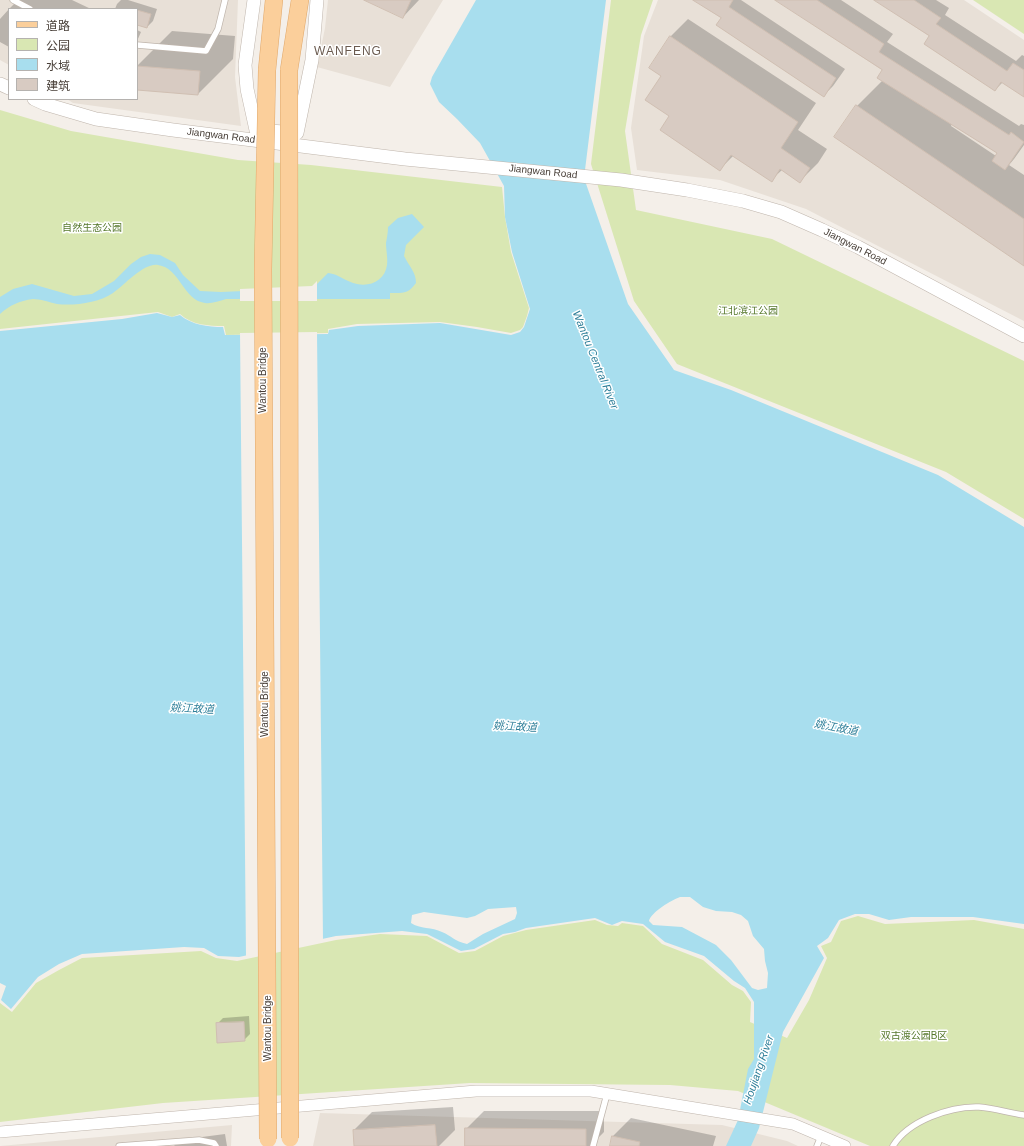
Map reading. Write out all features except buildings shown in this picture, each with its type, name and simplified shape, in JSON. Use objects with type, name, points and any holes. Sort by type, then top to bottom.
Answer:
[{"type":"main road","name":"Wantou Bridge","points":[[268,1143],[263,269],[267,70],[274,0]]},
{"type":"main road","points":[[290,1142],[289,70],[300,0]]},
{"type":"street","points":[[254,0],[245,65],[246,89],[256,130],[297,133],[312,60],[317,0]]},
{"type":"street","name":"Jiangwan Road","points":[[36,100],[45,104],[104,120],[173,130],[404,159],[621,180],[687,190],[743,201],[781,212],[858,247],[1024,336]]},
{"type":"street","points":[[0,1132],[476,1091],[591,1091],[793,1124],[819,1141],[845,1146]]},
{"type":"lane","points":[[13,0],[28,8]]},
{"type":"lane","points":[[138,45],[206,51],[218,29],[225,0]]},
{"type":"lane","points":[[593,1146],[607,1094]]},
{"type":"lane","points":[[893,1146],[899,1136],[910,1127],[950,1110],[967,1107],[980,1107],[1024,1115]]},
{"type":"lane","points":[[119,1146],[199,1140],[214,1143],[216,1146]]},
{"type":"shaded area","points":[[0,0],[238,0],[235,77],[241,126],[73,103],[68,100],[138,100],[138,8],[8,8],[8,64],[0,60]]},
{"type":"shaded area","points":[[328,0],[443,0],[390,87],[317,67],[325,28]]},
{"type":"shaded area","points":[[658,0],[964,0],[1024,40],[1024,321],[806,209],[720,180],[637,170],[631,128],[644,36]]},
{"type":"shaded area","points":[[320,1113],[722,1125],[787,1141],[798,1146],[313,1146]]},
{"type":"shaded area","points":[[232,1125],[231,1146],[0,1146]]},
{"type":"green space","name":"江北滨江公园","points":[[611,0],[653,0],[641,35],[625,131],[636,210],[772,239],[1024,361],[1024,519],[946,472],[677,364],[634,301],[591,164]]},
{"type":"green space","points":[[973,0],[1024,0],[1024,34]]},
{"type":"green space","name":"自然生态公园","points":[[0,110],[71,131],[238,160],[311,165],[502,187],[511,252],[529,308],[523,327],[520,330],[511,333],[440,322],[357,324],[328,329],[328,333],[226,335],[224,326],[212,326],[195,323],[180,314],[172,317],[158,312],[0,329]]},
{"type":"green space","name":"双古渡公园B区","points":[[858,916],[885,924],[974,920],[1024,929],[1024,1146],[870,1146],[738,1091],[670,1085],[470,1083],[163,1103],[0,1122],[0,1003],[12,1012],[36,983],[82,958],[201,951],[216,958],[237,961],[336,940],[380,934],[427,936],[459,953],[475,951],[503,936],[526,930],[595,920],[607,925],[618,926],[622,923],[643,926],[662,944],[703,960],[732,985],[743,991],[751,1002],[750,1022],[787,1038],[809,1000],[827,958],[821,946],[831,942],[841,921]]},
{"type":"water","points":[[476,0],[606,0],[584,178],[628,304],[674,370],[731,390],[938,475],[1024,527],[1024,924],[973,917],[911,917],[889,920],[869,914],[855,914],[839,920],[828,938],[817,946],[824,958],[783,1032],[759,1128],[751,1146],[726,1146],[738,1120],[748,1069],[754,1059],[754,1002],[745,988],[734,981],[704,956],[665,942],[643,924],[622,921],[612,925],[595,918],[526,928],[503,934],[474,949],[461,951],[427,934],[402,931],[336,936],[239,957],[218,956],[204,948],[184,947],[82,954],[59,964],[38,977],[11,1009],[1,1000],[6,986],[0,983],[0,331],[122,319],[157,313],[172,317],[180,315],[200,325],[223,327],[225,335],[328,334],[329,330],[358,326],[440,323],[511,335],[520,332],[524,327],[530,309],[512,252],[505,217],[504,186],[480,143],[439,102],[430,84],[432,77]],"holes":[[[680,897],[690,897],[703,907],[716,911],[732,912],[741,915],[748,921],[753,936],[764,949],[768,973],[767,988],[758,990],[752,988],[731,960],[716,945],[682,927],[653,925],[649,921],[658,910]],[[516,907],[517,913],[515,919],[483,934],[467,944],[438,930],[411,923],[412,915],[424,912],[467,918],[475,916],[488,909]]]},
{"type":"water","points":[[412,214],[424,227],[406,245],[404,256],[414,272],[416,283],[408,291],[390,293],[390,299],[226,299],[212,303],[205,303],[198,301],[191,296],[172,272],[165,267],[152,265],[134,275],[113,293],[101,299],[86,303],[63,305],[33,299],[15,304],[0,314],[0,297],[13,289],[32,284],[74,296],[92,294],[114,281],[131,264],[141,257],[150,254],[160,255],[175,263],[183,275],[200,291],[221,292],[313,288],[328,273],[357,284],[362,285],[372,283],[380,278],[386,270],[386,243],[388,227],[398,218]]},
{"type":"pier","points":[[317,281],[317,301],[240,301],[240,289],[312,286]]},
{"type":"pier","points":[[317,332],[323,941],[246,957],[240,333]]},
{"type":"district","name":"WANFENG","points":[[348,52]]},
{"type":"water label","name":"Wantou Central River","points":[[595,360]]},
{"type":"water label","name":"姚江故道","points":[[192,709]]},
{"type":"water label","name":"姚江故道","points":[[515,727]]},
{"type":"water label","name":"姚江故道","points":[[836,728]]},
{"type":"water label","name":"Houjiang River","points":[[759,1070]]}]
